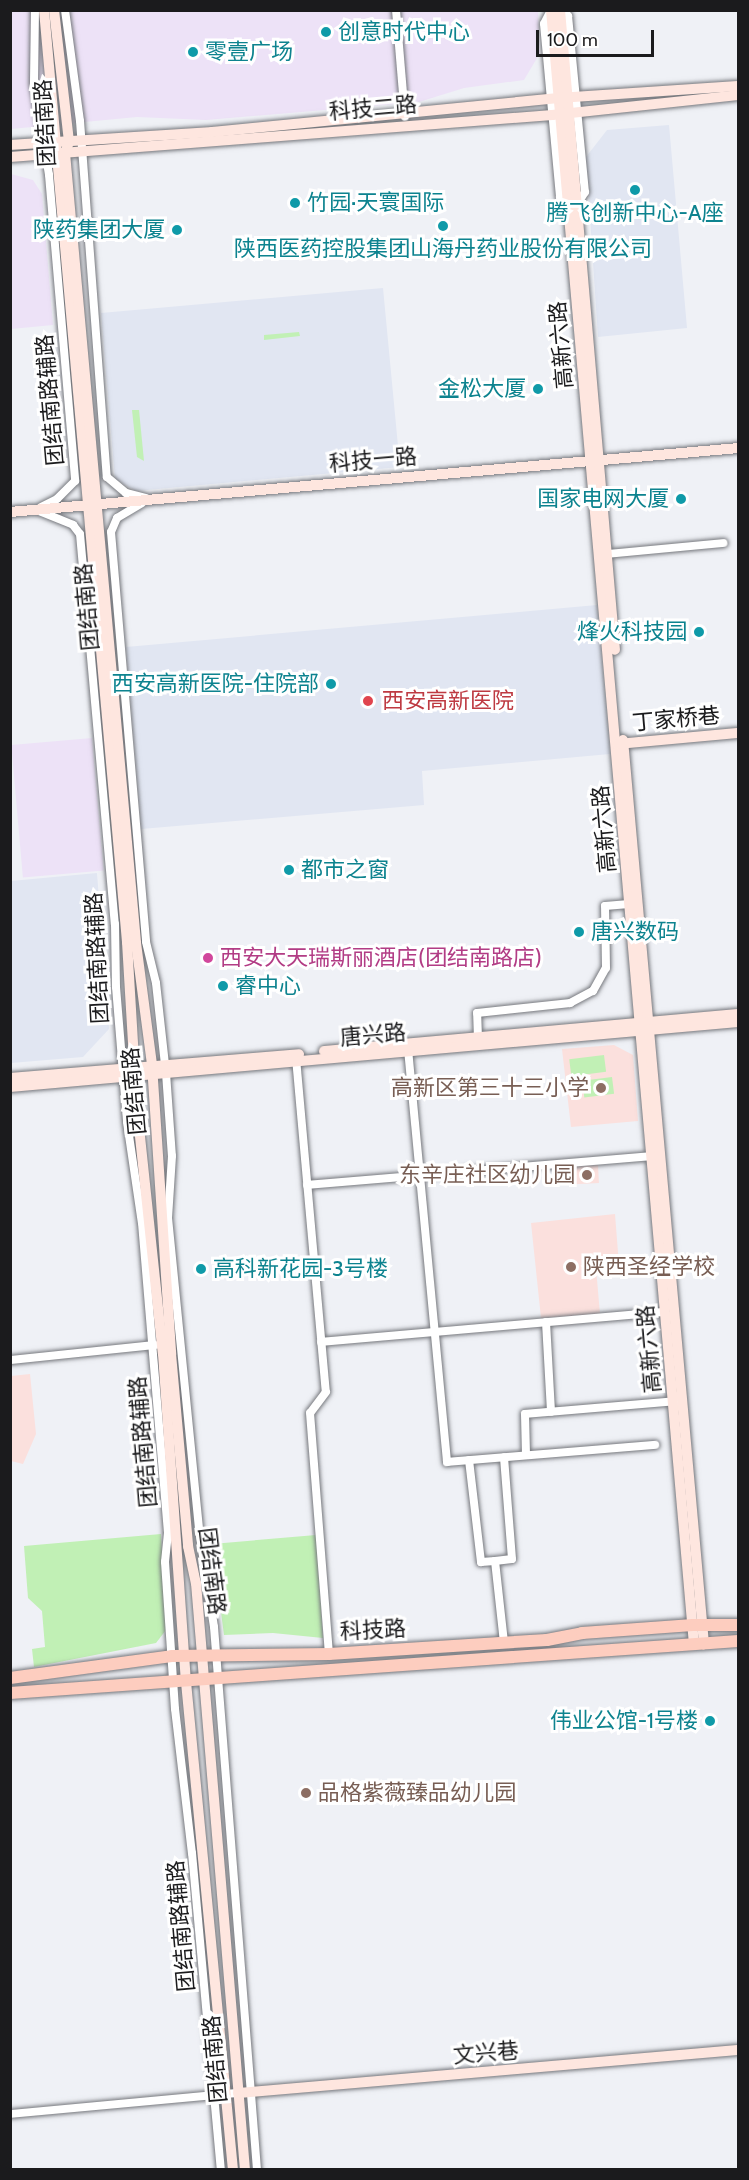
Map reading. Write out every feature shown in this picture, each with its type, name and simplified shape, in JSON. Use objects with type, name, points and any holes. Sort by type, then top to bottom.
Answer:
[{"type":"main road","name":"科技路","points":[[10,1678],[201,1654],[329,1654],[504,1643],[697,1626],[738,1625]]},
{"type":"main road","name":"科技路","points":[[10,1693],[218,1680],[738,1641]]},
{"type":"street","name":"团结南路辅路","points":[[34,510],[57,500],[75,482],[55,154],[42,143],[34,84],[35,10]]},
{"type":"street","name":"团结南路","points":[[44,10],[55,154],[93,505],[136,943],[152,1070],[174,1388],[204,1681],[226,2094],[244,2169]]},
{"type":"street","name":"团结南路","points":[[54,10],[77,145]]},
{"type":"street","points":[[65,10],[107,477],[126,493],[150,499]]},
{"type":"street","points":[[396,10],[405,120]]},
{"type":"street","name":"高新六路","points":[[551,10],[565,114],[699,1644]]},
{"type":"street","name":"高新六路","points":[[561,10],[563,98]]},
{"type":"street","name":"科技二路","points":[[405,120],[563,98],[738,86]]},
{"type":"street","name":"科技二路","points":[[10,145],[54,142],[77,145],[405,120],[565,114],[738,95]]},
{"type":"street","points":[[563,98],[585,192],[573,206]]},
{"type":"street","name":"科技二路","points":[[10,157],[55,154],[77,145]]},
{"type":"street","name":"科技一路","points":[[10,512],[738,448]]},
{"type":"street","name":"高新六路","points":[[595,460],[607,554],[629,904],[644,1026],[665,1312],[678,1401]]},
{"type":"street","name":"团结南路辅路","points":[[150,499],[117,518],[111,532],[147,942],[156,983],[165,1069],[172,1156],[168,1218],[199,1530],[208,1572],[216,1654],[257,2169]]},
{"type":"street","name":"团结南路","points":[[93,505],[127,942],[128,1072],[157,1345],[180,1682],[233,2169]]},
{"type":"street","name":"团结南路辅路","points":[[34,510],[55,516],[80,534],[128,1072]]},
{"type":"street","points":[[607,554],[723,543]]},
{"type":"street","name":"丁家桥巷","points":[[620,744],[738,733]]},
{"type":"street","points":[[478,1038],[477,1013],[570,1003],[593,991],[606,968],[605,906],[629,904]]},
{"type":"street","name":"唐兴路","points":[[10,1078],[128,1072],[408,1048],[644,1026],[738,1014]]},
{"type":"street","name":"唐兴路","points":[[408,1048],[478,1038],[738,1022]]},
{"type":"street","points":[[408,1048],[447,1462],[655,1445]]},
{"type":"street","points":[[296,1057],[326,1392],[309,1413],[329,1654]]},
{"type":"street","name":"唐兴路","points":[[10,1087],[128,1072]]},
{"type":"street","points":[[307,1185],[652,1156]]},
{"type":"street","points":[[321,1342],[665,1312]]},
{"type":"street","points":[[546,1322],[551,1412]]},
{"type":"street","points":[[10,1360],[157,1345]]},
{"type":"street","points":[[526,1455],[525,1414],[678,1401]]},
{"type":"street","points":[[470,1460],[481,1562],[495,1561],[512,1559],[504,1457]]},
{"type":"street","points":[[495,1561],[504,1643]]},
{"type":"street","name":"文兴巷","points":[[226,2094],[738,2050]]},
{"type":"street","points":[[10,2115],[226,2094],[221,2169]]},
{"type":"shaded area","points":[[11,11],[538,11],[540,53],[524,80],[464,88],[419,102],[206,120],[137,117],[11,129]]},
{"type":"shaded area","points":[[669,125],[687,328],[598,337],[586,157],[607,130]]},
{"type":"shaded area","points":[[11,174],[33,180],[42,194],[53,325],[11,329]]},
{"type":"shaded area","points":[[383,288],[400,467],[136,491],[115,479],[101,313]]},
{"type":"shaded area","name":"西安高新医院","points":[[597,605],[610,754],[422,771],[424,805],[141,829],[126,647]]},
{"type":"shaded area","points":[[92,738],[104,870],[23,878],[11,745]]},
{"type":"shaded area","points":[[97,873],[109,1029],[83,1057],[11,1063],[11,881]]},
{"type":"shaded area","name":"高新区第三十三小学","points":[[614,1045],[633,1055],[638,1121],[571,1127],[562,1049]]},
{"type":"shaded area","name":"东辛庄社区幼儿园","points":[[598,1165],[599,1183],[575,1184],[574,1166]]},
{"type":"shaded area","name":"陕西圣经学校","points":[[615,1214],[619,1265],[596,1268],[600,1314],[541,1318],[531,1223]]},
{"type":"shaded area","points":[[30,1374],[36,1434],[23,1464],[11,1461],[11,1376]]},
{"type":"green space","points":[[299,332],[300,336],[264,340],[264,335]]},
{"type":"green space","points":[[132,410],[139,410],[144,461],[137,457]]},
{"type":"green space","points":[[604,1055],[606,1072],[571,1076],[569,1059]]},
{"type":"green space","points":[[612,1077],[614,1094],[584,1098],[582,1081]]},
{"type":"green space","points":[[161,1534],[166,1630],[156,1643],[34,1667],[32,1649],[45,1647],[42,1611],[28,1598],[24,1546]]},
{"type":"green space","points":[[316,1535],[323,1638],[273,1633],[224,1635],[212,1544]]},
{"type":"place","name":"创意时代中心","points":[[326,32]]},
{"type":"place","name":"零壹广场","points":[[193,52]]},
{"type":"place","name":"腾飞创新中心-A座","points":[[635,190]]},
{"type":"place","name":"竹园·天寰国际","points":[[295,203]]},
{"type":"place","name":"陕西医药控股集团山海丹药业股份有限公司","points":[[443,226]]},
{"type":"place","name":"陕药集团大厦","points":[[177,230]]},
{"type":"place","name":"金松大厦","points":[[538,389]]},
{"type":"place","name":"国家电网大厦","points":[[681,499]]},
{"type":"place","name":"烽火科技园","points":[[699,632]]},
{"type":"place","name":"西安高新医院-住院部","points":[[331,684]]},
{"type":"place","name":"西安高新医院","points":[[368,701]]},
{"type":"place","name":"都市之窗","points":[[289,870]]},
{"type":"place","name":"唐兴数码","points":[[579,932]]},
{"type":"place","name":"西安大天瑞斯丽酒店(团结南路店)","points":[[208,958]]},
{"type":"place","name":"睿中心","points":[[223,986]]},
{"type":"place","name":"高新区第三十三小学","points":[[601,1088]]},
{"type":"place","name":"东辛庄社区幼儿园","points":[[587,1175]]},
{"type":"place","name":"陕西圣经学校","points":[[571,1267]]},
{"type":"place","name":"高科新花园-3号楼","points":[[201,1269]]},
{"type":"place","name":"伟业公馆-1号楼","points":[[710,1721]]},
{"type":"place","name":"品格紫薇臻品幼儿园","points":[[306,1793]]}]
